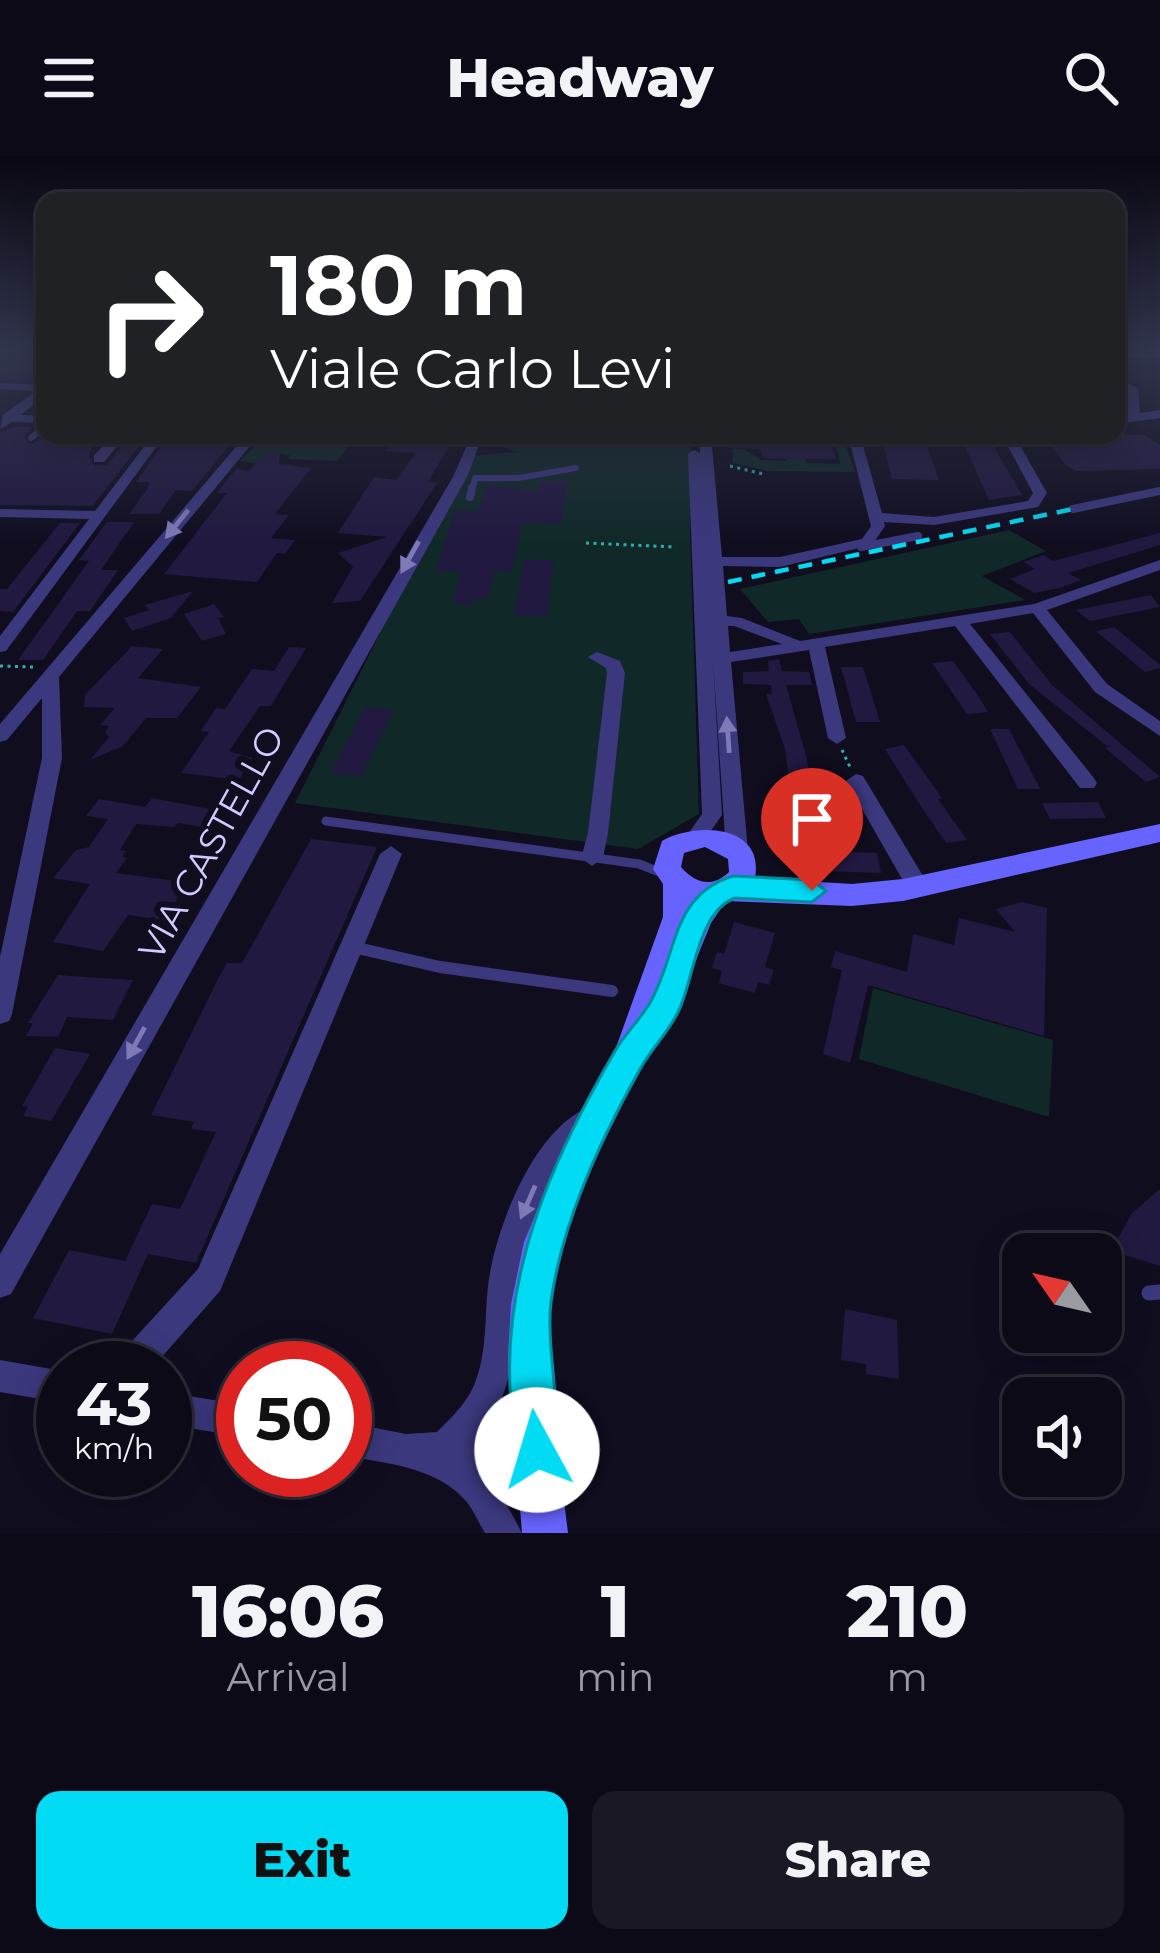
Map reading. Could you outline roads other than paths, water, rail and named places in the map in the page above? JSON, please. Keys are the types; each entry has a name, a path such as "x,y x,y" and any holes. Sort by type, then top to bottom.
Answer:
{"main road":[{"path":"672,872 694,892 732,873 852,895 919,887 1160,832"},
{"path":"545,1533 528,1357 531,1304 543,1242 629,1056 677,917 672,872 679,843 696,837 715,838 732,873"},
{"path":"629,1056 665,1006 696,921 732,873"}],"street":[{"path":"1125,418 1158,414"},
{"path":"3,420 36,422"},
{"path":"99,459 112,444"},
{"path":"0,647 7,629 152,444"},
{"path":"0,736 245,444"},
{"name":"VIA CASTELLO","path":"0,1283 461,476 473,444"},
{"path":"694,444 732,873"},
{"path":"705,444 707,561 717,592 743,624 747,655"},
{"path":"707,561 780,562 857,548 873,537 877,517 857,444"},
{"path":"877,517 934,520 1033,504 1040,493 1013,444"},
{"path":"0,513 100,514"},
{"path":"713,654 747,655 1037,608 1157,568"},
{"path":"711,620 717,592"},
{"path":"1037,608 1101,688 1160,730"},
{"path":"711,620 813,644"},
{"path":"959,620 1087,783"},
{"path":"813,644 837,738"},
{"path":"696,837 712,815 713,654"},
{"path":"592,858 616,673 614,665 597,657"},
{"path":"0,1014 52,758 54,672"},
{"path":"856,782 919,887"},
{"path":"152,1341 209,1280 391,854"},
{"path":"451,1459 489,1391 505,1274 524,1204 571,1135 600,1112"},
{"path":"6,1371 36,1379"},
{"path":"372,1444 451,1459 502,1478 528,1467 537,1450"},
{"path":"451,1459 478,1487 504,1533"}],"lane":[{"path":"31,438 36,433"},
{"path":"470,497 475,478 518,478 577,468"},
{"path":"1073,509 1160,491"},
{"path":"857,548 918,536"},
{"path":"326,821 672,872"},
{"path":"639,864 672,872"},
{"path":"352,947 440,967 612,991"}],"railway":[{"path":"728,582 1073,509"}]}
